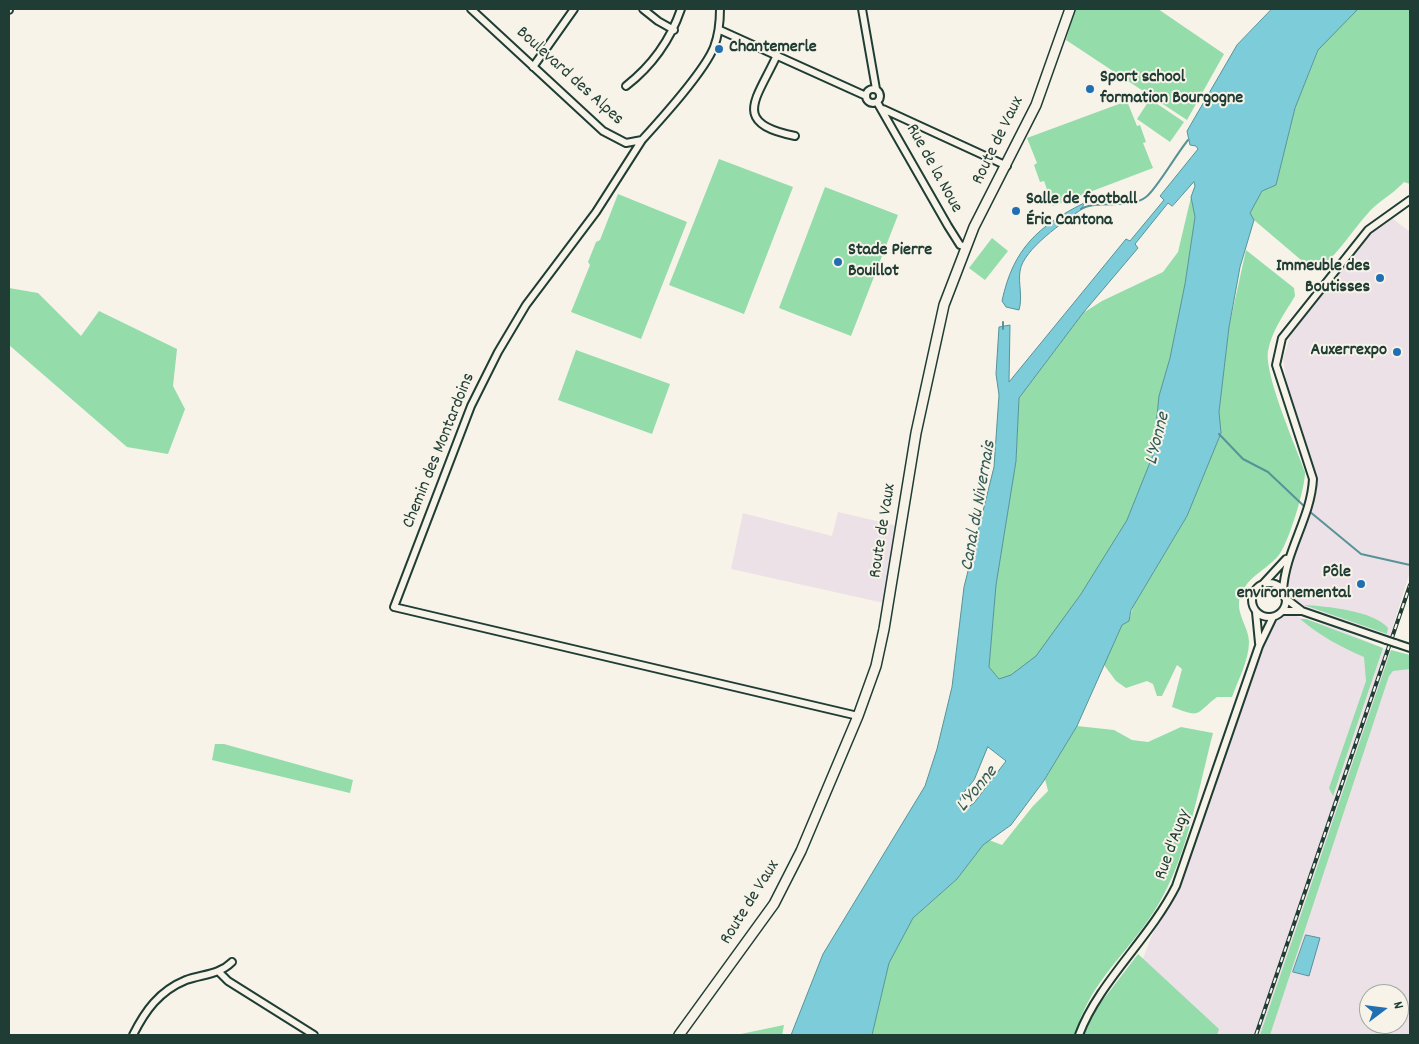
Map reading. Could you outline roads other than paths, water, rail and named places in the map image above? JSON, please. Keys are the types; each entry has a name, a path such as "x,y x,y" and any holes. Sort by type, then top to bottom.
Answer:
{"street":[{"name":"Boulevard des Alpes","path":"470,9 603,131 626,144 642,140"},
{"path":"533,67 574,9"},
{"path":"643,9 658,21 674,30"},
{"path":"626,86 644,72 668,42 681,9"},
{"path":"642,140 703,66 714,47 720,30 720,9"},
{"path":"720,30 866,96 870,102 877,102 880,95 876,90 862,9"},
{"name":"Route de Vaux","path":"680,1035 774,904 801,851 858,716 876,666 884,629 916,433 931,359 950,284 974,227 1036,106 1070,9"},
{"path":"777,55 755,103 754,114 758,123 765,128 795,136"},
{"path":"866,96 868,91 876,90"},
{"name":"Rue de la Noue","path":"877,102 883,109 948,226 960,245 966,247"},
{"path":"883,109 1006,166"},
{"name":"Chemin des Montardoins","path":"642,140 596,212 531,298 498,352 470,406 394,607 858,716"},
{"path":"1282,611 1284,571 1306,508 1313,479 1276,365 1282,338 1368,230 1410,200"},
{"path":"1288,556 1254,592 1252,597 1253,608 1256,612 1264,617 1273,617 1282,611 1302,611 1410,648"},
{"path":"1262,585 1274,584 1302,611"},
{"name":"Rue d'Augy","path":"1256,612 1260,632 1259,646"},
{"name":"Rue d'Augy","path":"1079,1035 1087,1017 1156,922 1176,886 1259,646 1273,617"},
{"path":"133,1035 148,1006 160,996 185,981 219,972 232,962"},
{"path":"219,972 228,981 314,1035"}],"water":[{"name":"L'Yonne","path":"1272,9 1358,9 1318,50 1295,108 1276,185 1262,191 1250,213 1254,220 1240,267 1229,327 1219,412 1221,433 1187,516 1131,610 1129,621 1122,625 1077,726 1043,782 1011,825 983,845 957,879 913,918 889,963 872,1035 791,1035 823,954 925,786 937,749 952,687 964,587 994,467 999,395 996,374 999,327 1010,325 1009,382 1126,239 1130,241 1164,200 1160,196 1198,149 1196,146 1190,145 1187,131 1237,45","holes":["1194,182 1195,186 1191,197 1195,217 1185,284 1170,358 1159,396 1153,455 1127,520 1081,594 1036,656 1011,675 999,679 989,667 996,585 1016,461 1019,398 1083,313 1138,248 1135,244 1168,203 1172,206","988,747 1006,761 974,803 967,808 960,804 961,796 974,780"]},
{"path":"1084,203 1082,209 1046,236 1029,254 1020,271 1021,300 1019,310 1006,307 1002,301 1007,283 1013,267 1030,241 1053,221"},
{"path":"1306,935 1320,938 1309,976 1293,972"}],"waterway":[{"path":"1081,209 1097,205 1131,203 1146,197 1188,140"},
{"path":"1003,322 1003,329"},
{"path":"1219,434 1243,459 1268,472 1306,508"},
{"path":"1309,511 1361,554 1410,565"}],"railway":[{"path":"1256,1035 1410,585"}],"place":[{"name":"Chantemerle","path":"719,49"},
{"name":"Sport school formation Bourgogne","path":"1090,89"},
{"name":"Salle de football Éric Cantona","path":"1016,211"},
{"name":"Stade Pierre Bouillot","path":"838,262"},
{"name":"Immeuble des Boutisses","path":"1380,278"},
{"name":"Auxerrexpo","path":"1397,352"},
{"name":"Pôle environnemental","path":"1361,584"}],"water label":[{"name":"Canal du Nivernais","path":"980,506"}]}
